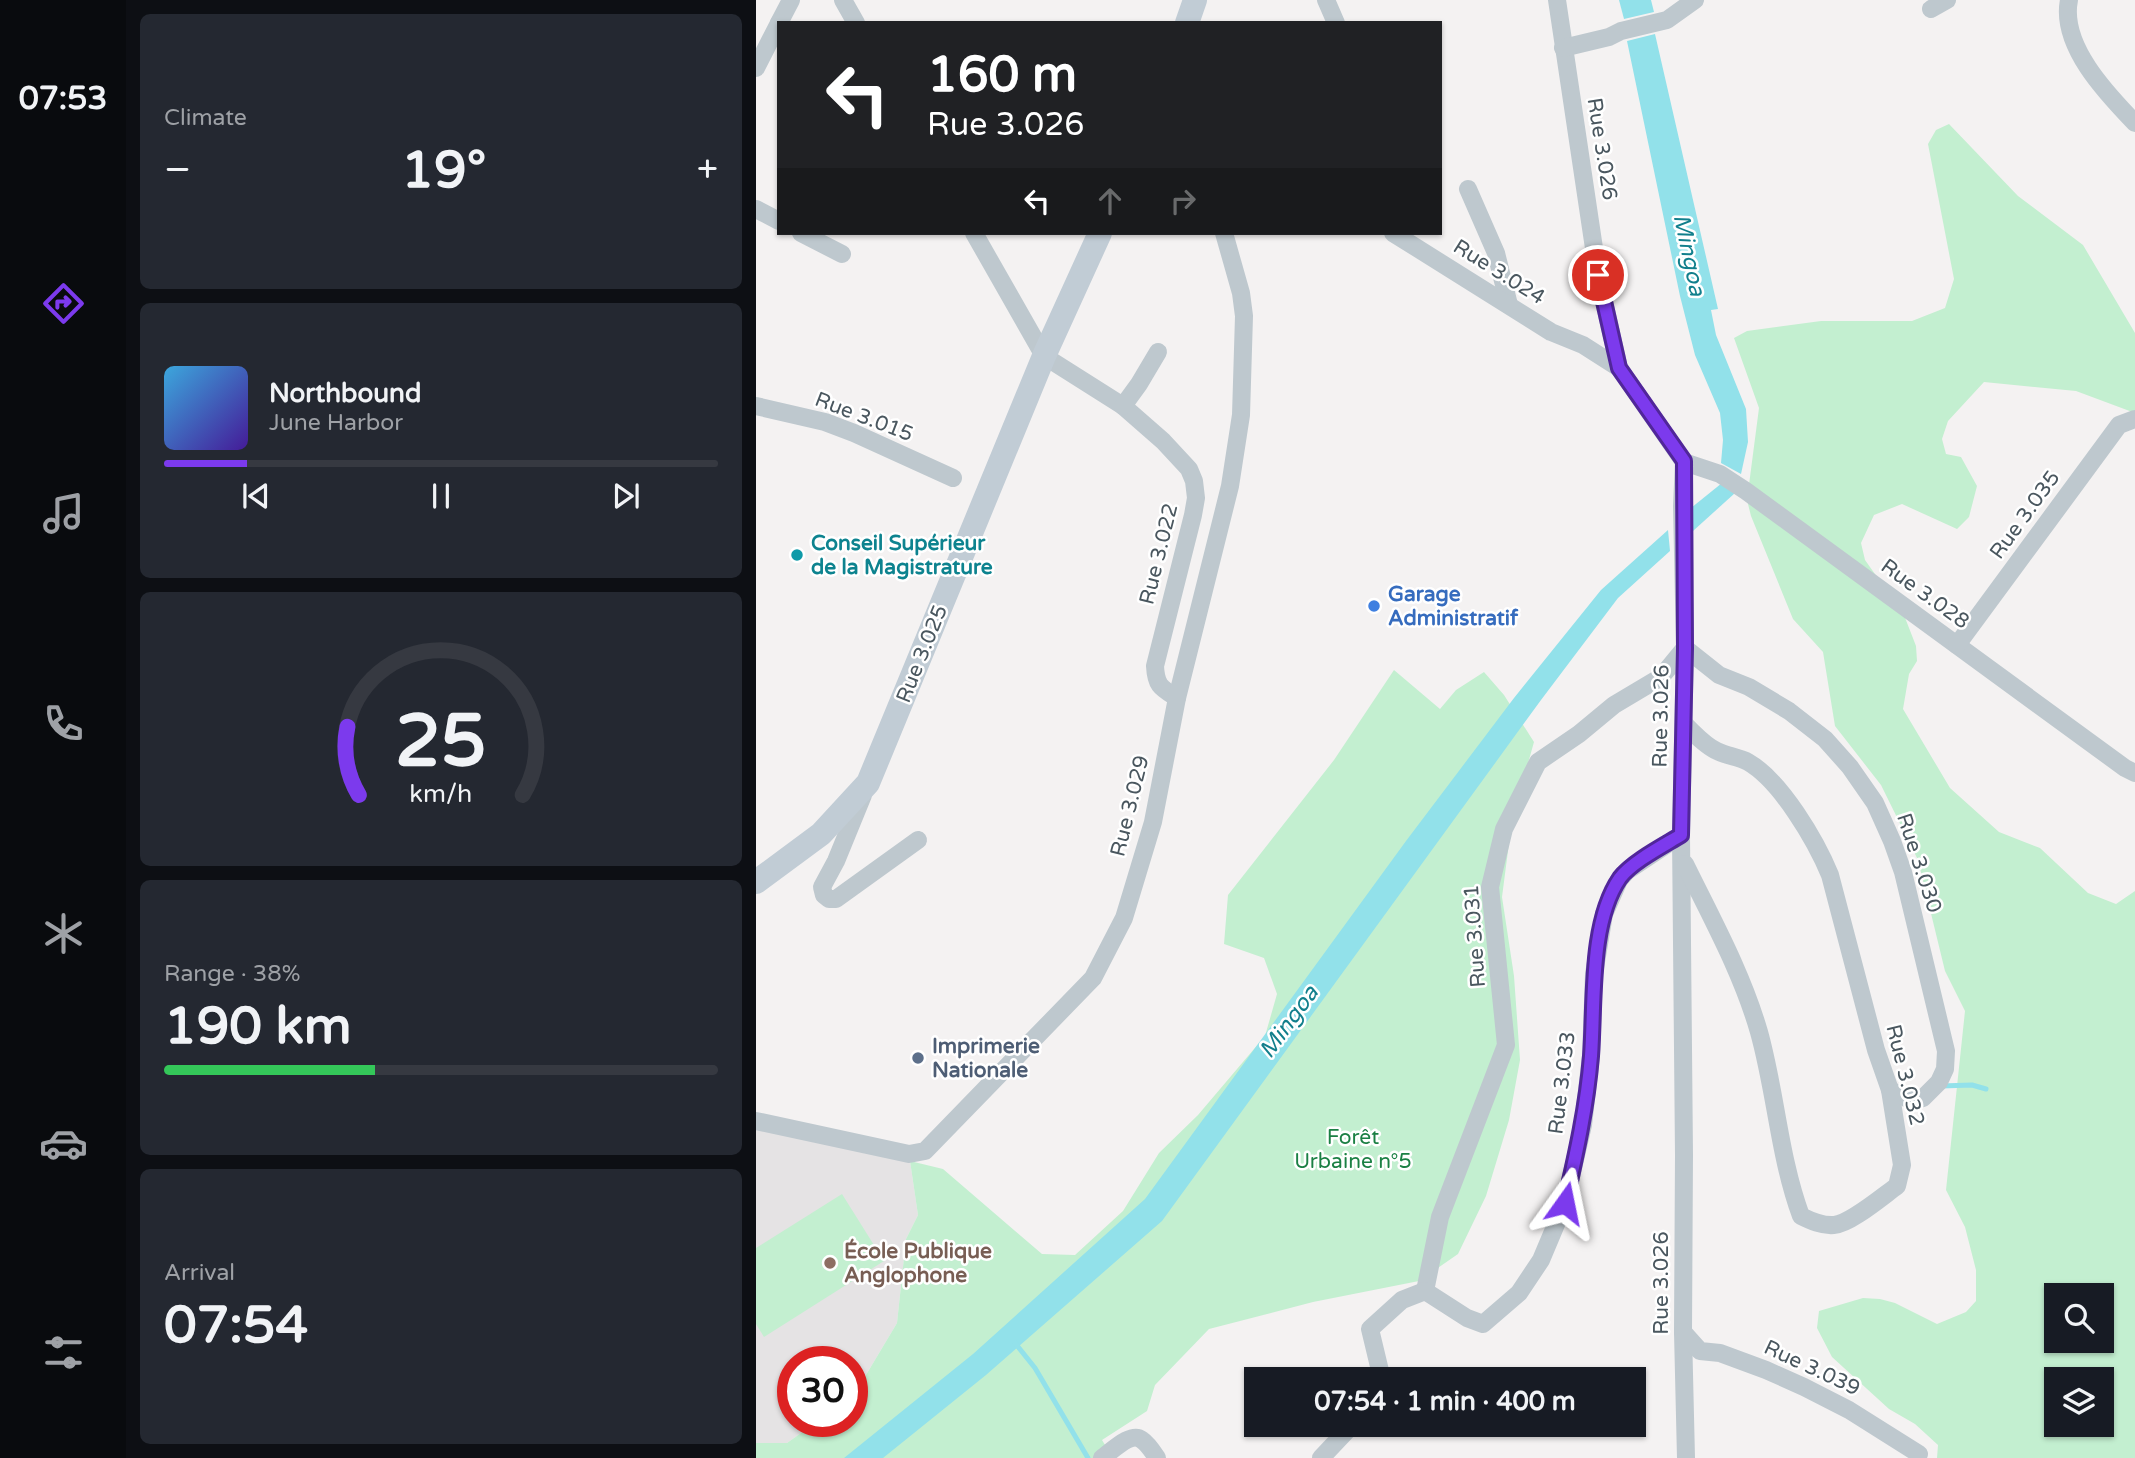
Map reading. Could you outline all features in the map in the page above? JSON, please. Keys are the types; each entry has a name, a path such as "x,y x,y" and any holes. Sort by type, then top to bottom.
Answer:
{"street":[{"path":"780,21 791,0"},
{"path":"843,0 855,21"},
{"path":"1188,21 1195,0"},
{"path":"1326,0 1335,21"},
{"name":"Rue 3.026","path":"1557,0 1598,275 1619,368 1684,461 1682,506 1685,648 1681,835 1686,1458"},
{"path":"1563,48 1667,20 1695,0"},
{"path":"1931,9 1947,0"},
{"path":"2069,0 2067,11 2070,29 2084,60 2102,89 2135,123"},
{"path":"756,68 777,27"},
{"path":"1468,190 1496,253 1508,305"},
{"path":"756,209 777,220"},
{"path":"805,235 842,254"},
{"path":"975,235 1044,356"},
{"name":"Rue 3.025","path":"756,882 821,834 868,783 1044,356 1099,235"},
{"name":"Rue 3.029","path":"756,1121 909,1154 925,1151 1093,978 1124,918 1153,822 1177,698 1230,486 1241,415 1244,316 1241,293 1225,235"},
{"name":"Rue 3.024","path":"1396,235 1551,332 1583,345 1619,368"},
{"path":"1123,406 1158,352"},
{"name":"Rue 3.022","path":"1044,356 1123,406 1163,440 1189,469 1194,481 1194,515 1154,666 1156,680 1161,688 1177,698"},
{"name":"Rue 3.015","path":"756,406 825,422 953,478"},
{"name":"Rue 3.035","path":"1957,645 2119,425 2135,419"},
{"name":"Rue 3.028","path":"1684,461 1720,474 1746,491 2135,773"},
{"name":"Rue 3.030","path":"1685,648 1718,675 1749,687 1789,711 1825,739 1850,767 1874,803 1892,841 1903,872 1946,1051 1945,1069 1939,1082 1923,1097 1910,1100 1890,1090"},
{"name":"Rue 3.031","path":"1425,1291 1440,1217 1506,1045 1490,887 1504,829 1538,762 1579,734 1614,705 1661,677 1685,648"},
{"name":"Rue 3.032","path":"1682,858 1741,977 1759,1031 1790,1184 1801,1216 1815,1223 1836,1226 1859,1214 1897,1186 1902,1165 1890,1090 1876,1050 1830,875 1821,853 1766,775 1747,761 1715,751 1684,724"},
{"path":"868,783 836,861 822,887 824,895 836,900 918,840"},
{"name":"Rue 3.033","path":"1425,1291 1467,1318 1483,1324 1520,1293 1541,1260 1565,1203 1583,1125 1591,1056 1594,974 1604,914 1619,880 1627,871 1681,835"},
{"path":"1379,1367 1370,1329 1402,1300 1425,1291"},
{"name":"Rue 3.039","path":"1683,1332 1700,1351 1720,1353 1804,1387 1878,1427 1920,1454"},
{"path":"1102,1458 1136,1437 1142,1440 1157,1458"},
{"path":"1321,1458 1341,1437"}],"shaded area":[{"name":"École Publique Anglophone","path":"756,1126 910,1161 918,1215 906,1239 897,1323 868,1372 868,1346 777,1346 777,1437 795,1437 787,1443 756,1443"}],"green space":[{"path":"1949,124 2018,196 2083,245 2135,333 2135,413 2076,391 1984,382 1948,421 1942,439 1946,454 1961,457 1977,486 1969,517 1957,529 1902,504 1874,515 1861,543 1865,560 1904,615 1916,646 1917,661 1909,674 1903,709 1950,788 1999,832 2040,848 2088,893 2116,904 2135,891 2135,1458 1937,1458 1938,1445 1915,1424 1889,1409 1832,1357 1817,1328 1819,1311 1863,1298 1895,1303 1937,1324 1966,1312 1976,1301 1976,1270 1965,1227 1946,1190 1965,1011 1945,971 1918,860 1881,785 1835,726 1823,652 1793,619 1751,516 1747,500 1759,408 1734,338 1747,331 1821,321 1912,321 1945,308 1954,279 1928,144 1936,130"},
{"name":"Forêt Urbaine n°5","path":"1394,670 1440,709 1456,690 1484,672 1504,695 1534,742 1512,820 1502,897 1514,976 1520,1060 1509,1120 1486,1196 1458,1254 1419,1281 1313,1302 1209,1329 1155,1385 1147,1411 1102,1440 1113,1458 756,1458 756,1443 787,1443 795,1437 868,1437 868,1372 897,1323 906,1239 918,1215 910,1161 943,1169 1042,1254 1075,1255 1123,1211 1159,1153 1198,1115 1265,1036 1277,994 1264,958 1224,944 1228,895 1334,760"},
{"path":"842,1194 884,1261 764,1337 756,1324 756,1248"}],"water":[{"path":"1619,0 1651,0 1654,12 1624,19"},
{"name":"Mingoa","path":"1655,34 1718,309 1711,310 1716,335 1746,409 1748,442 1741,474 1721,463 1723,440 1720,413 1695,355 1680,296 1627,41"},
{"path":"1722,483 1735,493 1693,531 1691,508"},
{"name":"Mingoa","path":"1668,530 1670,551 1618,598 1162,1221 986,1375 883,1458 844,1458 973,1354 1145,1199 1406,841 1514,698 1601,590"}],"waterway":[{"path":"1941,1086 1972,1085 1986,1089"},
{"path":"1015,1343 1035,1368 1088,1458"}],"place":[{"name":"Conseil Supérieur de la Magistrature","path":"797,555"},
{"name":"Garage Administratif","path":"1374,606"},
{"name":"Imprimerie Nationale","path":"918,1058"},
{"name":"École Publique Anglophone","path":"830,1263"}],"route":[{"path":"1565,1203 1583,1125 1591,1056 1594,974 1604,914 1619,880 1627,871 1681,835 1685,648 1682,506 1684,461 1619,368 1598,275"}]}
